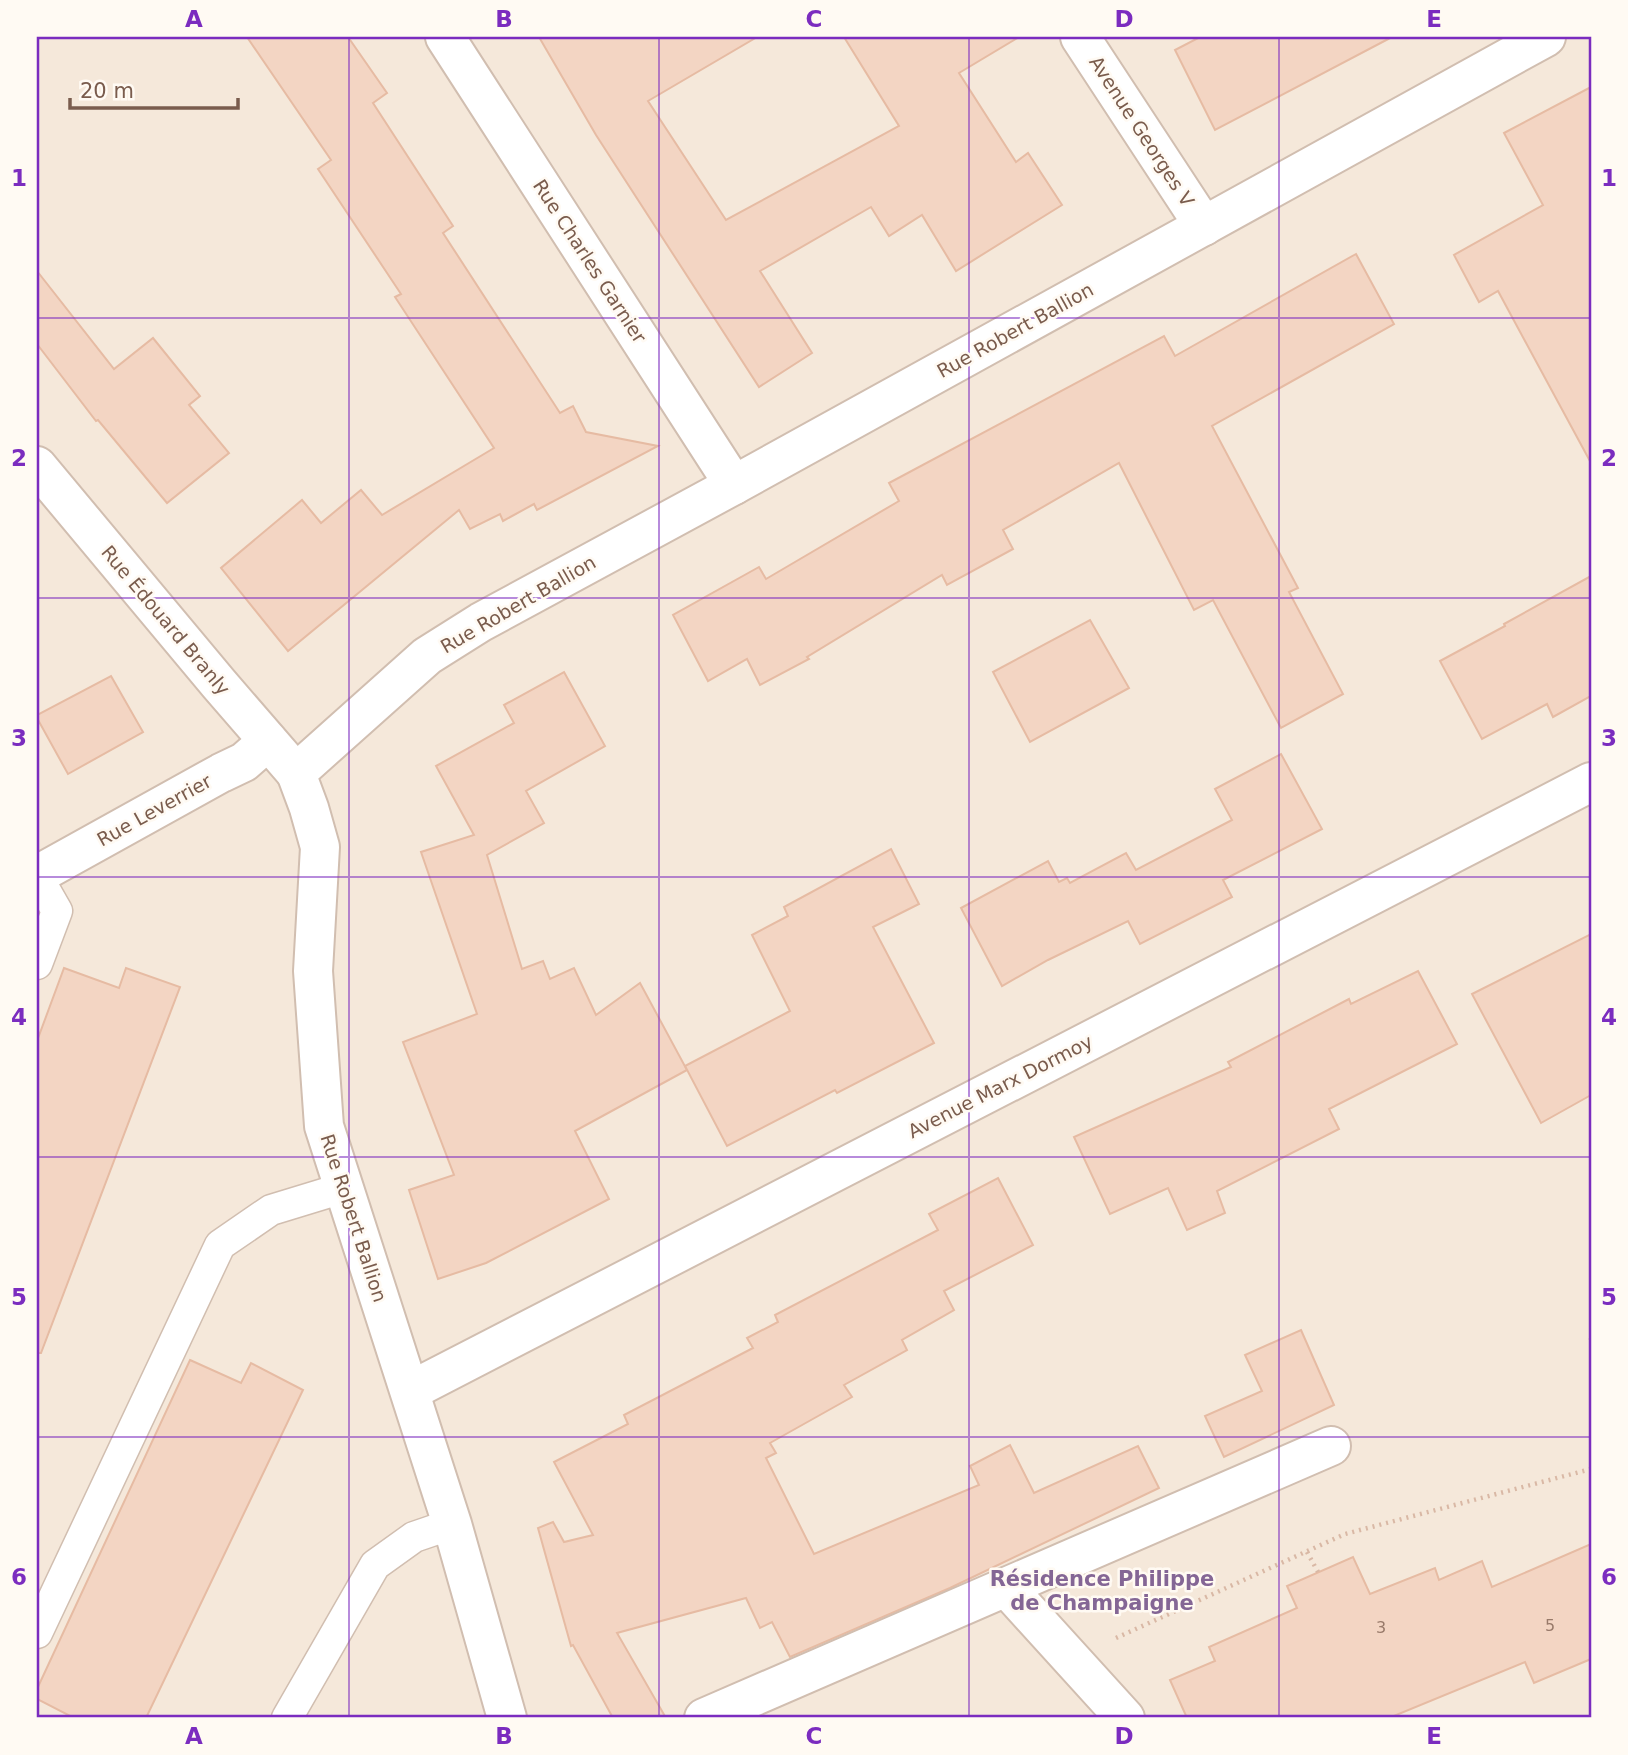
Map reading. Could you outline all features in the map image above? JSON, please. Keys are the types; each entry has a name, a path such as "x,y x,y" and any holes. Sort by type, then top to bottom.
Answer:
{"street":[{"name":"Rue Charles Garnier","path":"445,37 734,485"},
{"name":"Avenue Georges V","path":"1080,37 1204,226"},
{"name":"Rue Robert Ballion","path":"507,1718 452,1524 324,1126 313,971 320,847 296,773 427,656 481,622 1546,37"},
{"name":"Rue Édouard Branly","path":"37,466 296,773"},
{"name":"Rue Leverrier","path":"37,876 244,762 268,741"},
{"name":"Avenue Marx Dormoy","path":"410,1391 1591,782"},
{"path":"704,1718 1331,1446"},
{"path":"1006,1587 1125,1718"}],"lane":[{"path":"37,876 57,911 37,964"},
{"path":"37,1633 220,1245 271,1210 343,1188"},
{"path":"288,1718 375,1565 414,1537 452,1524"}],"path":[{"path":"1071,1659 1345,1534 1591,1469"},
{"path":"1307,1552 1318,1572"}],"shaded area":[{"path":"37,37 1591,37 1591,1718 37,1718"}],"building":[{"path":"247,37 348,37 387,93 373,103 453,226 443,233 560,413 573,406 586,432 658,446 537,510 534,504 503,521 500,514 470,529 459,510 288,651 221,568 302,500 321,523 361,490 382,515 494,448 395,297 401,294 318,169 331,160"},
{"path":"539,37 757,37 648,101 726,220 899,126 844,37 1019,37 959,73 1016,162 1028,153 1062,205 956,271 922,215 889,236 871,207 760,271 812,353 759,387 596,135"},
{"path":"1200,37 1392,37 1215,130 1175,50"},
{"path":"1591,87 1591,463 1498,291 1479,302 1454,255 1543,205 1504,133"},
{"path":"1356,254 1394,324 1212,426 1298,588 1289,592 1343,694 1281,728 1213,600 1194,610 1119,463 1003,530 1013,549 947,585 942,575 807,657 809,659 760,685 747,659 708,681 673,615 759,567 766,579 899,501 889,483 1164,336 1175,356"},
{"path":"37,271 114,369 153,338 200,396 189,405 229,453 167,503 98,420 96,421 37,344"},
{"path":"1591,576 1591,696 1553,717 1547,704 1482,739 1440,661"},
{"path":"1090,620 1129,688 1030,742 993,672"},
{"path":"564,672 605,746 526,791 544,823 487,855 522,969 543,961 550,979 574,968 596,1015 640,983 687,1070 575,1131 609,1199 486,1263 438,1279 409,1190 454,1175 403,1042 477,1014 421,852 474,835 436,766 514,723 504,705"},
{"path":"111,676 143,732 68,774 37,715"},
{"path":"1281,754 1322,829 1223,880 1232,897 1140,944 1128,921 1002,986 961,908 1048,861 1059,882 1067,878 1070,883 1126,853 1136,870 1232,820 1215,789"},
{"path":"891,849 919,904 873,927 934,1043 727,1146 685,1066 790,1011 752,935 788,916 784,907"},
{"path":"1591,934 1591,1095 1541,1123 1472,994"},
{"path":"64,968 119,988 126,968 180,987 41,1353 37,1353 37,1041"},
{"path":"1418,971 1457,1044 1329,1109 1339,1129 1217,1191 1225,1213 1187,1230 1168,1188 1110,1214 1074,1137 1231,1067 1228,1062 1349,999 1351,1004"},
{"path":"998,1178 1033,1245 944,1291 954,1310 902,1340 907,1350 844,1385 852,1397 770,1443 776,1453 766,1458 814,1554 979,1485 970,1466 1010,1445 1034,1493 1138,1446 1159,1488 950,1588 790,1657 772,1622 760,1628 746,1598 617,1633 666,1718 613,1718 573,1645 571,1646 538,1528 553,1522 564,1542 593,1535 554,1462 628,1424 624,1415 753,1348 747,1338 778,1322 775,1315 938,1230 929,1214"},
{"path":"1301,1330 1334,1405 1224,1457 1205,1416 1262,1391 1245,1355"},
{"path":"190,1360 241,1383 251,1363 303,1390 146,1718 74,1718 37,1699 37,1689"},
{"path":"1591,1544 1591,1659 1534,1683 1525,1662 1389,1718 1187,1718 1170,1680 1215,1661 1209,1647 1297,1608 1287,1586 1353,1557 1370,1594 1435,1568 1439,1580 1482,1561 1492,1587"}],"district":[{"name":"Résidence Philippe de Champaigne","path":"1102,1591"}]}
